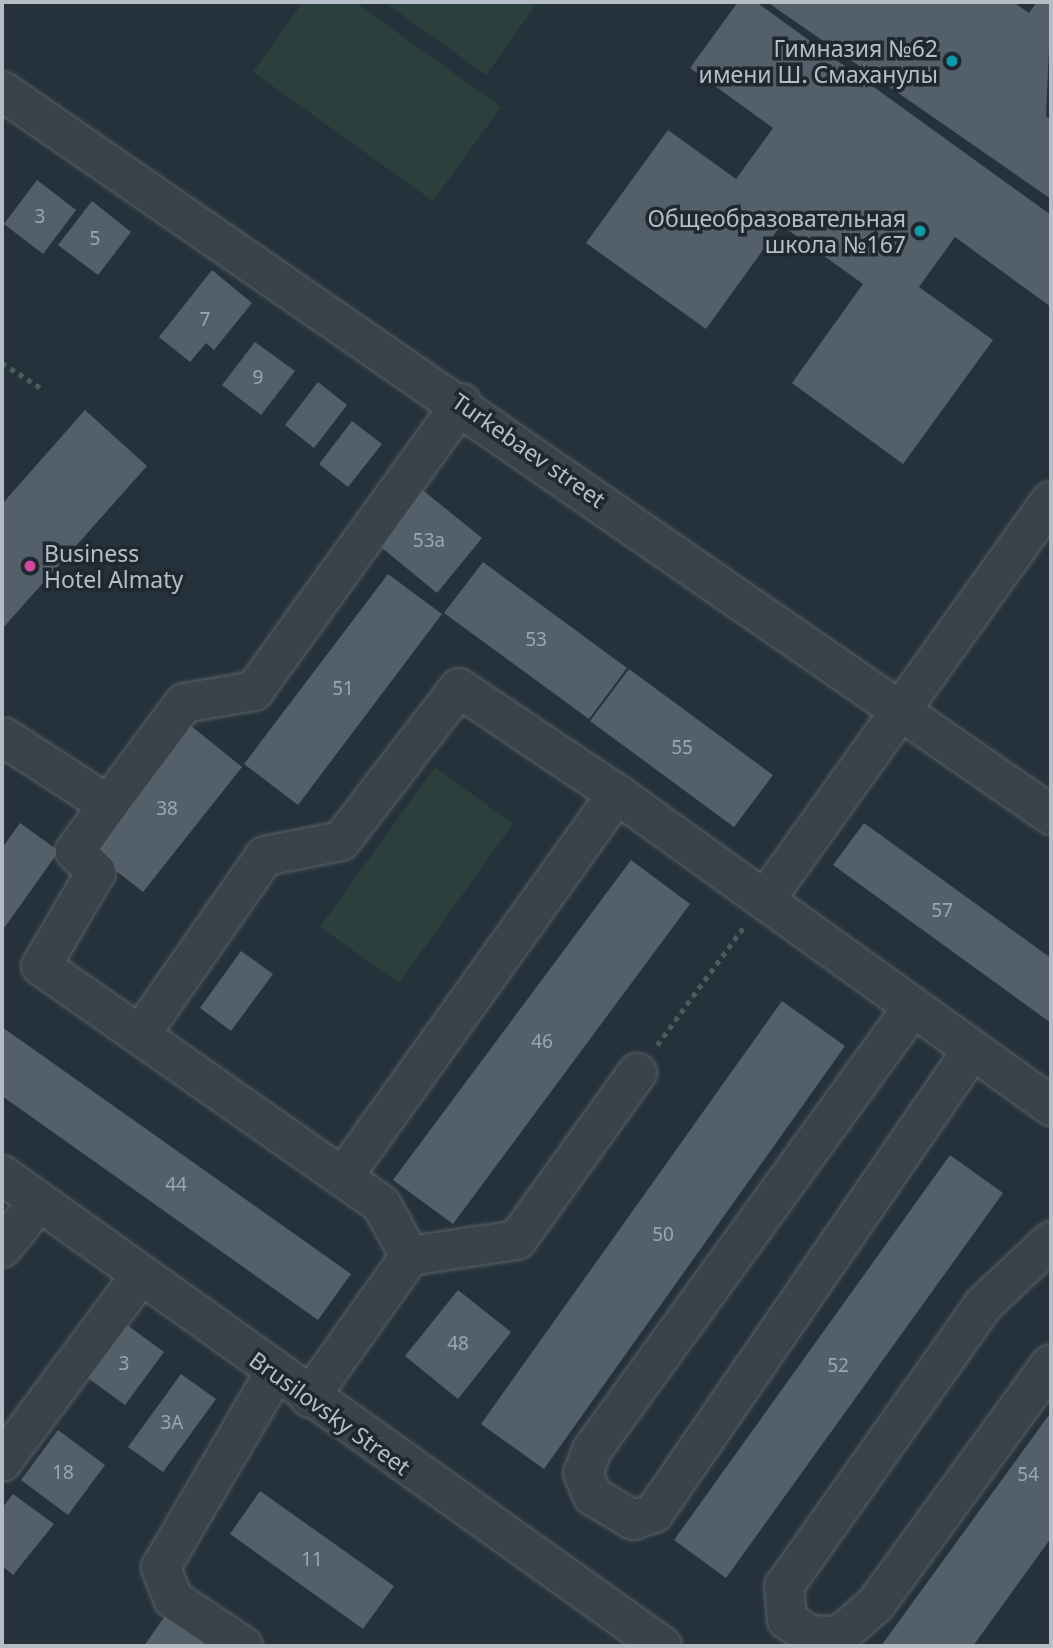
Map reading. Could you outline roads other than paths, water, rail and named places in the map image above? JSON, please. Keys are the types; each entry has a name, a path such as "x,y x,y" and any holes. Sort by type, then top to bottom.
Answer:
{"street":[{"name":"Turkebaev street","path":"2,91 462,403 901,707 1051,815"},
{"path":"410,1256 381,1204 41,966 96,872 75,851 184,703 254,691 462,403"},
{"path":"767,897 1051,501"},
{"path":"140,1035 265,856 341,841 459,688 767,897 971,1052 1051,1106"},
{"path":"2,743 5,738 108,805"},
{"path":"343,1177 617,794"},
{"path":"913,1007 592,1450 583,1473 593,1496 633,1520 654,1513 971,1052"},
{"path":"309,1398 410,1256 517,1240 637,1073"},
{"name":"Brusilovsky Street","path":"2,1175 309,1398 662,1646"},
{"path":"2,1248 39,1202"},
{"path":"1051,1241 984,1304 784,1586 787,1620 809,1635 839,1636 875,1605 1051,1364"},
{"path":"2,1462 140,1276"},
{"path":"243,1646 173,1599 161,1567 275,1373"}],"place":[{"name":"Гимназия №62 имени Ш. Смаханулы","path":"952,61"},
{"name":"Общеобразовательная школа №167","path":"920,231"},
{"name":"Business Hotel Almaty","path":"30,566"}]}
